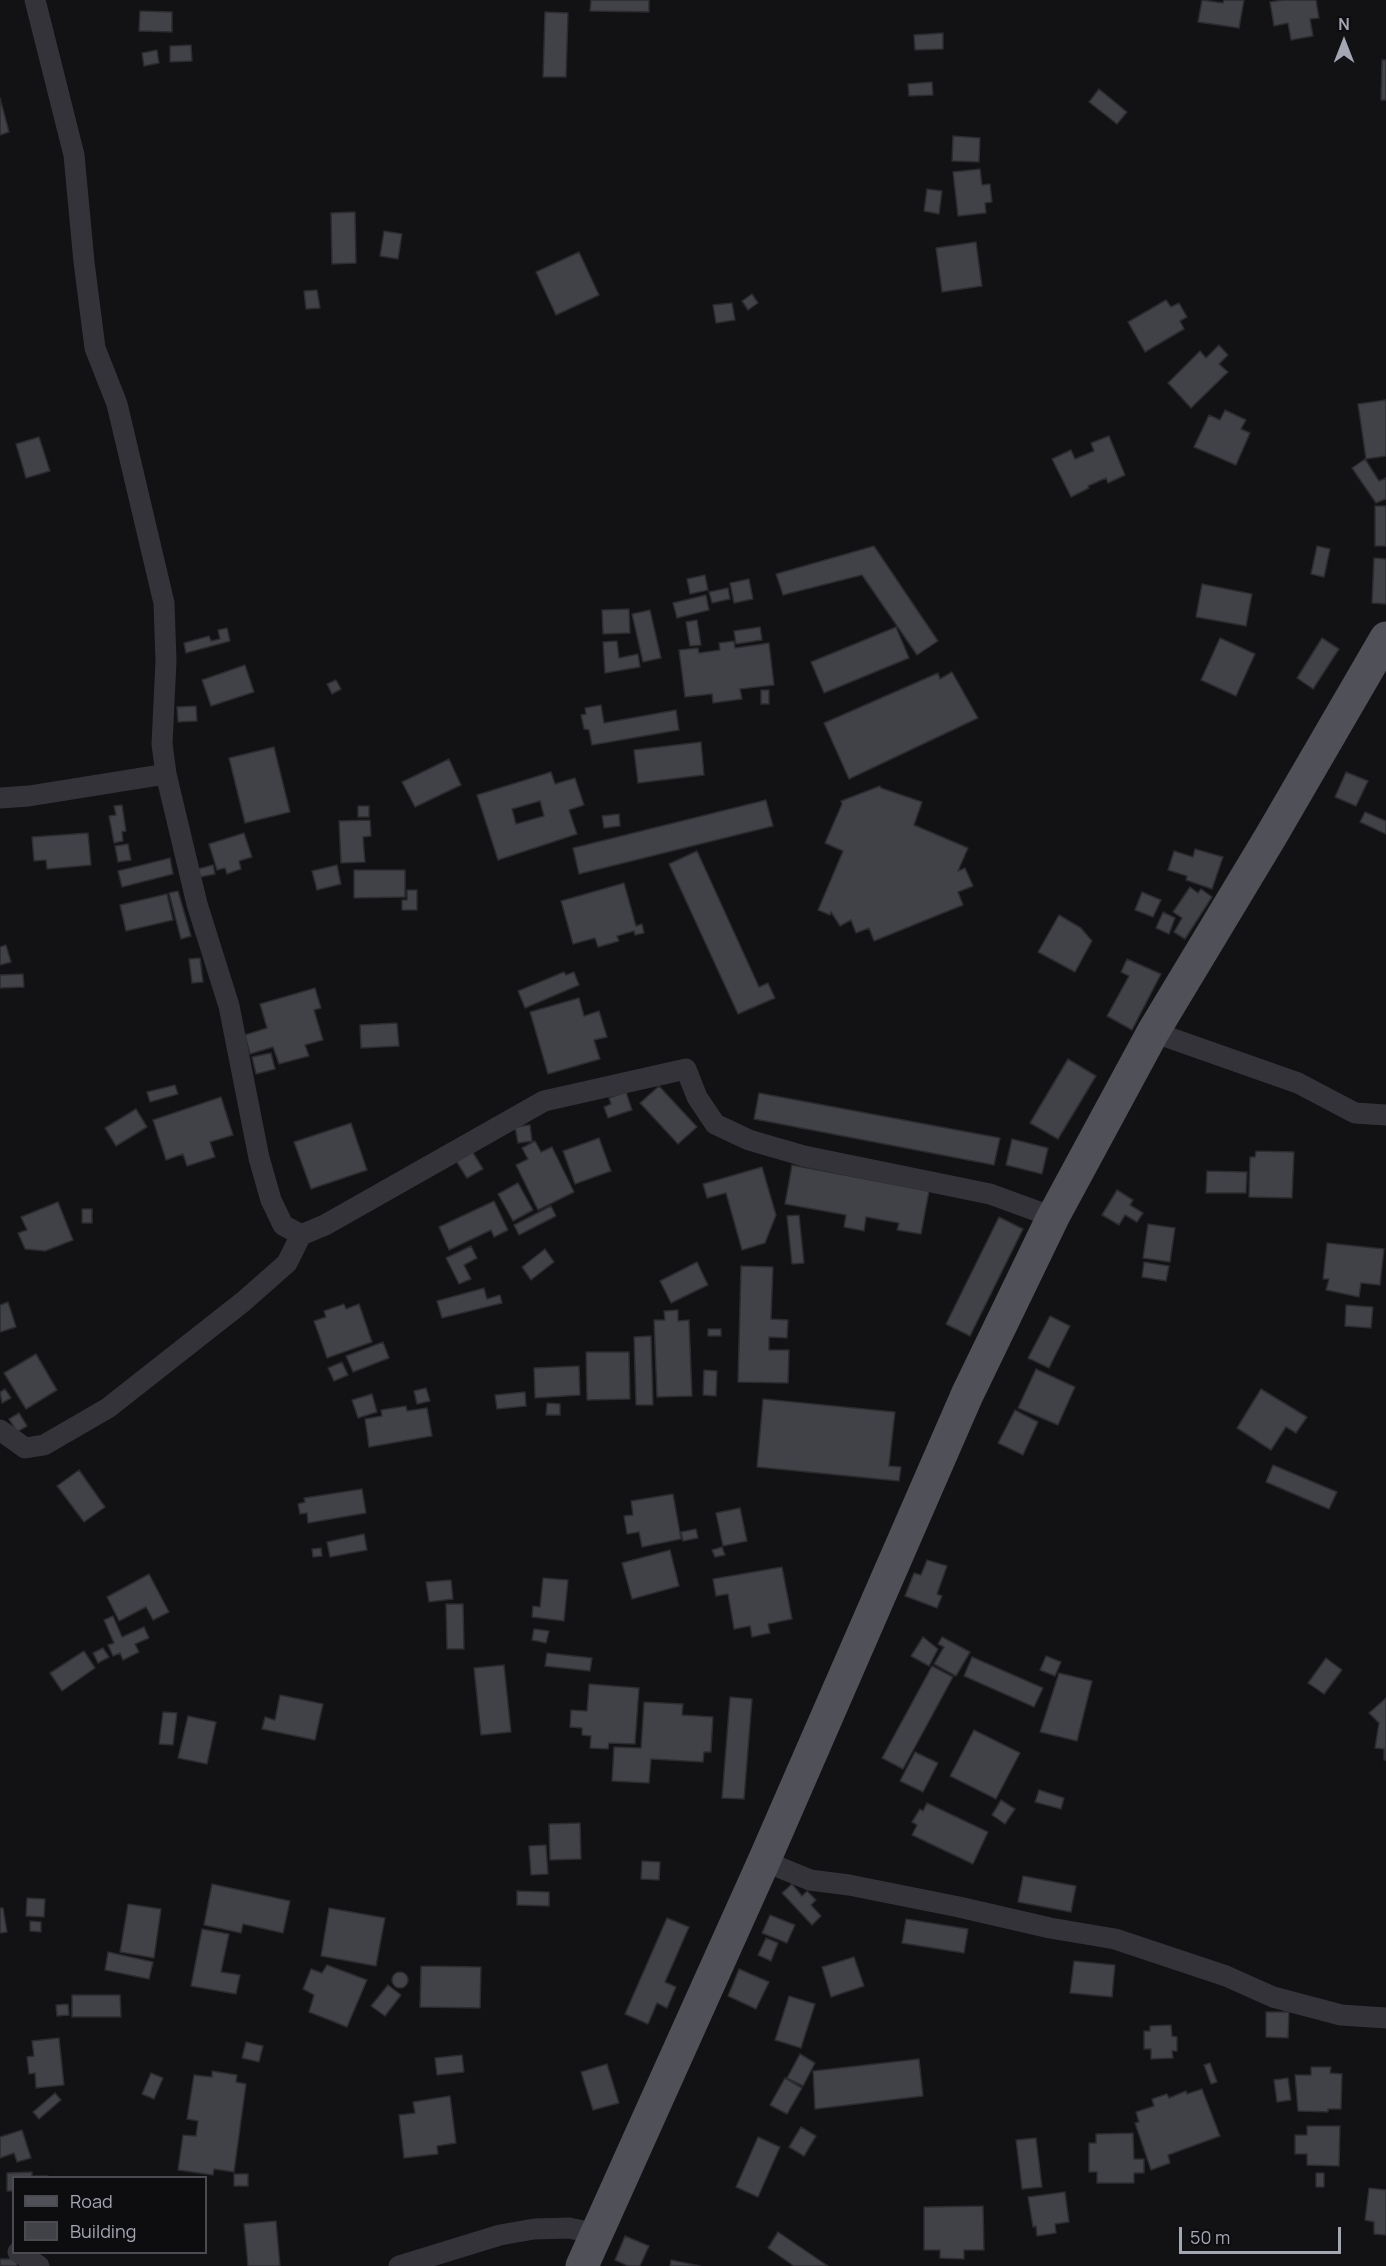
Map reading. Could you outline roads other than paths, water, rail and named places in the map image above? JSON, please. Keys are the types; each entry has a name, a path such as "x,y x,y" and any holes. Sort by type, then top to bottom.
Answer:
{"main road":[{"path":"582,2266 764,1861 967,1395 1053,1217 1153,1032 1271,836 1386,638"}],"street":[{"path":"35,0 74,155 95,348 117,404 164,603 166,661 162,744 166,774 197,904 228,1006 271,1200 283,1225 301,1235"},
{"path":"0,798 29,796 166,774"},
{"path":"1153,1032 1298,1083 1355,1113 1386,1115"},
{"path":"0,1430 25,1448 44,1445 108,1408 244,1301 287,1263 301,1235 325,1225 544,1101 686,1070 697,1097 715,1124 749,1140 804,1156 990,1194 1053,1217"},
{"path":"764,1861 810,1880 860,1887 1050,1928 1115,1939 1226,1976 1273,1997 1341,2015 1386,2018"},
{"path":"399,2266 501,2235 534,2229 569,2228 597,2234"},
{"path":"20,2254 39,2266"}]}
